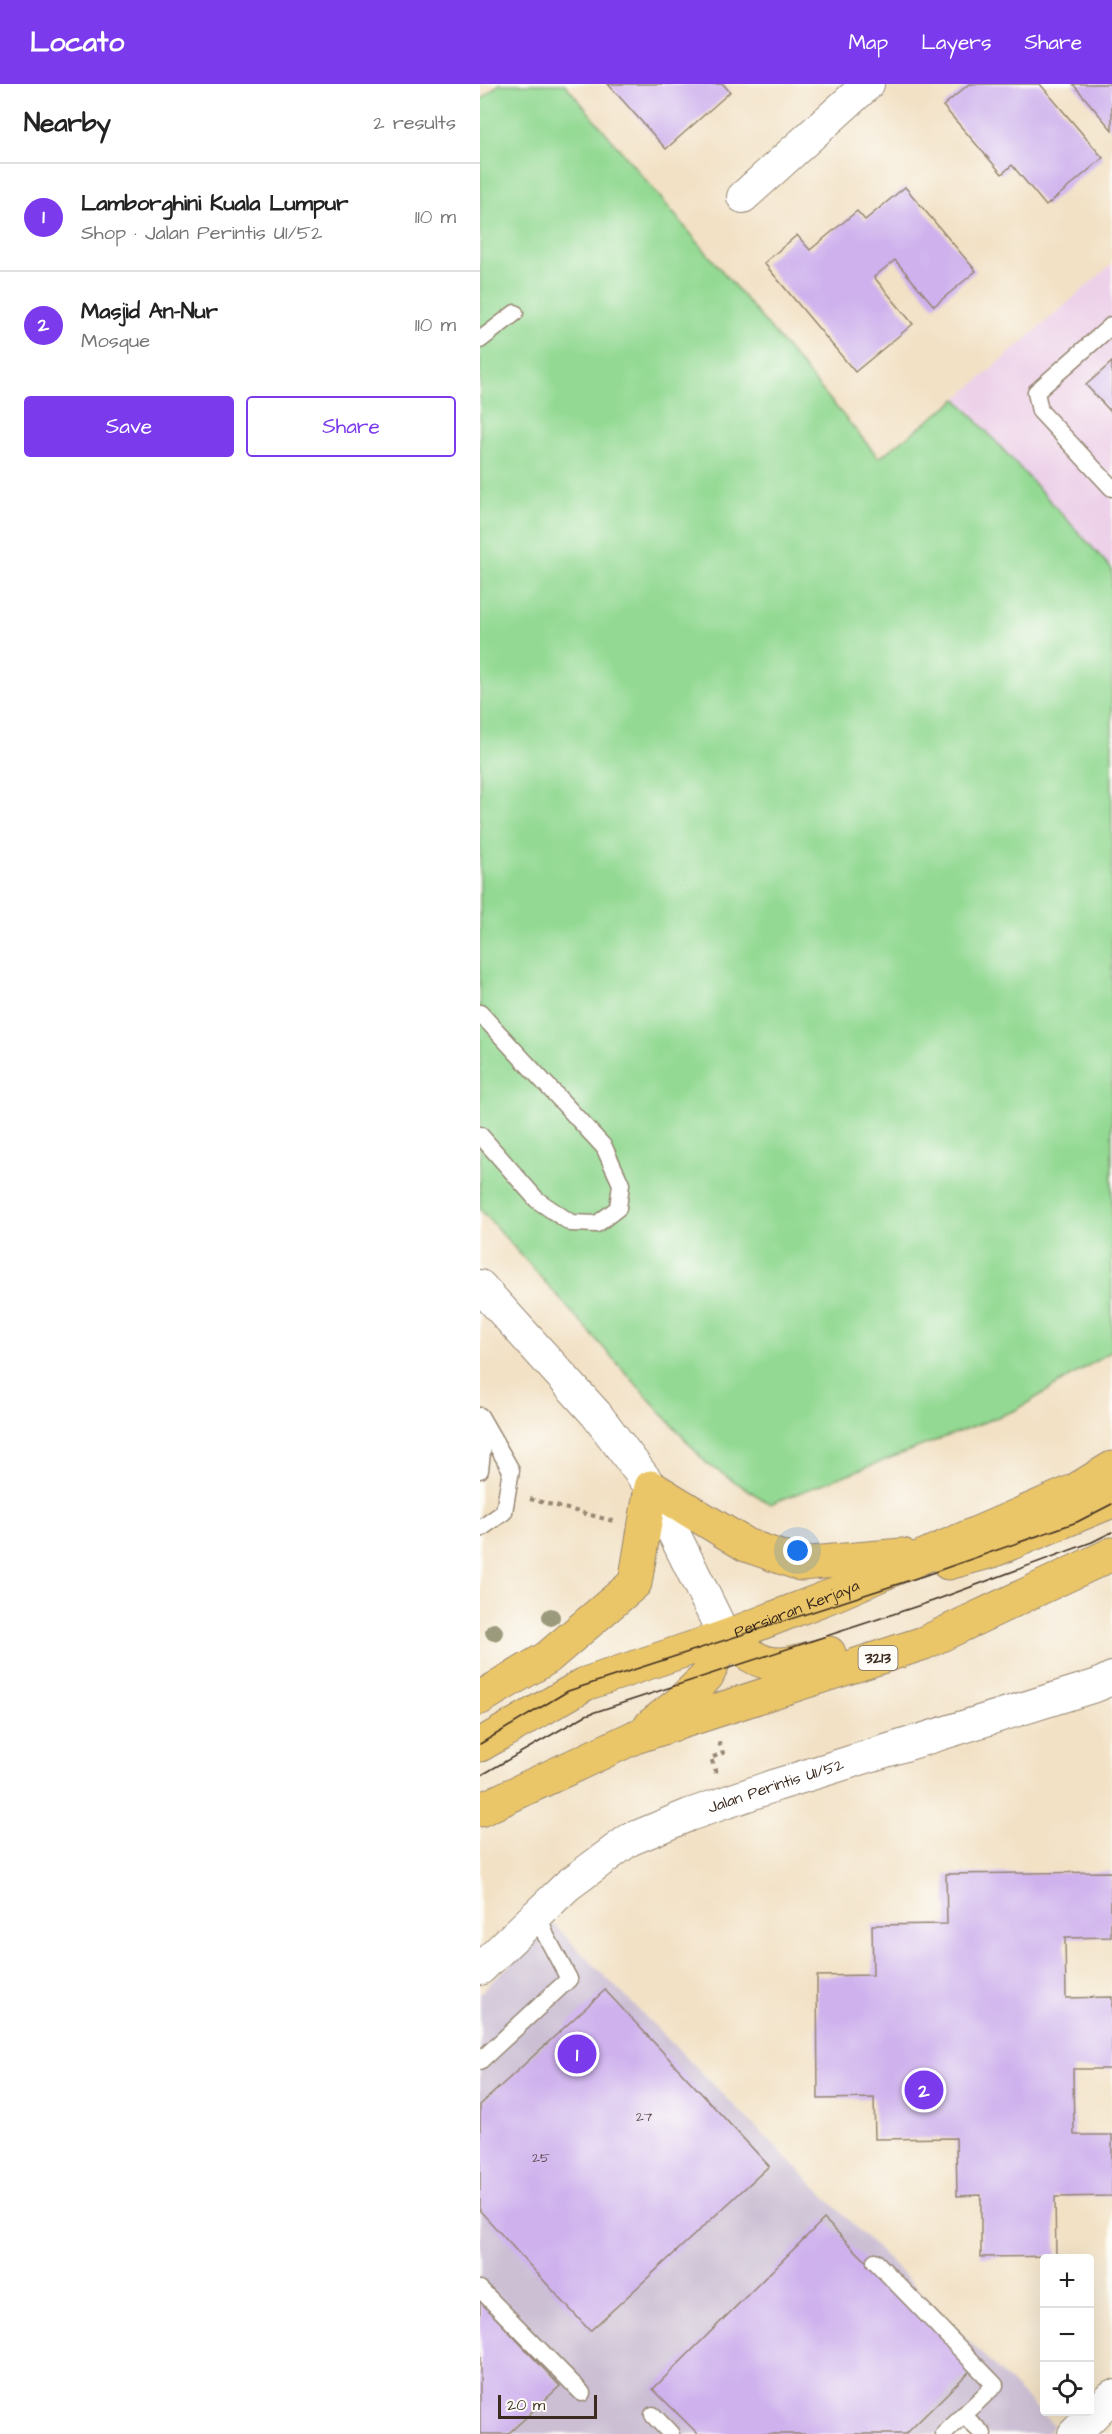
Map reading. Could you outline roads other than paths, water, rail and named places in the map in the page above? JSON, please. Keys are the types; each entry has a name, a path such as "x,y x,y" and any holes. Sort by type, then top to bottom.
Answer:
{"main road":[{"name":"Persiaran Kerjaya","path":"480,1746 585,1684 725,1637 836,1594 1074,1491 1112,1468"},
{"path":"480,1698 547,1658 635,1583 651,1487 746,1545 800,1564 928,1553"},
{"path":"836,1594 992,1551 1112,1501"},
{"name":"3213","path":"480,1810 635,1737 924,1642 1112,1554"},
{"path":"635,1737 678,1704 707,1676 725,1637 750,1658 781,1666 847,1649 963,1625"}],"street":[{"path":"742,197 853,89"},
{"path":"480,1286 596,1414 651,1487 725,1637"},
{"name":"Jalan Perintis U1/52","path":"480,1969 568,1885 629,1840 727,1802 1098,1685 1112,1678"},
{"path":"1074,2434 1112,2396"}],"lane":[{"path":"480,340 515,314"},
{"path":"1112,325 1036,392 1040,411 1112,488"},
{"path":"480,1013 604,1147 621,1184 618,1208 597,1224 571,1223 537,1200 480,1135"},
{"path":"480,1470 483,1420"},
{"path":"480,1528 504,1512 511,1470 483,1420"},
{"path":"480,2061 569,1979 546,1936 538,1913"},
{"path":"875,2261 995,2385 944,2434"},
{"path":"480,2289 582,2393"},
{"path":"653,2415 671,2434"},
{"path":"963,2415 983,2434"}],"tram line":[{"path":"480,1744 568,1691 923,1576 1077,1522 1112,1504"},
{"path":"480,1776 586,1715 933,1601 1092,1542 1112,1532"}],"place":[{"name":"Lamborghini Kuala Lumpur","path":"577,2054"},
{"name":"Masjid An-Nur","path":"924,2090"}]}
